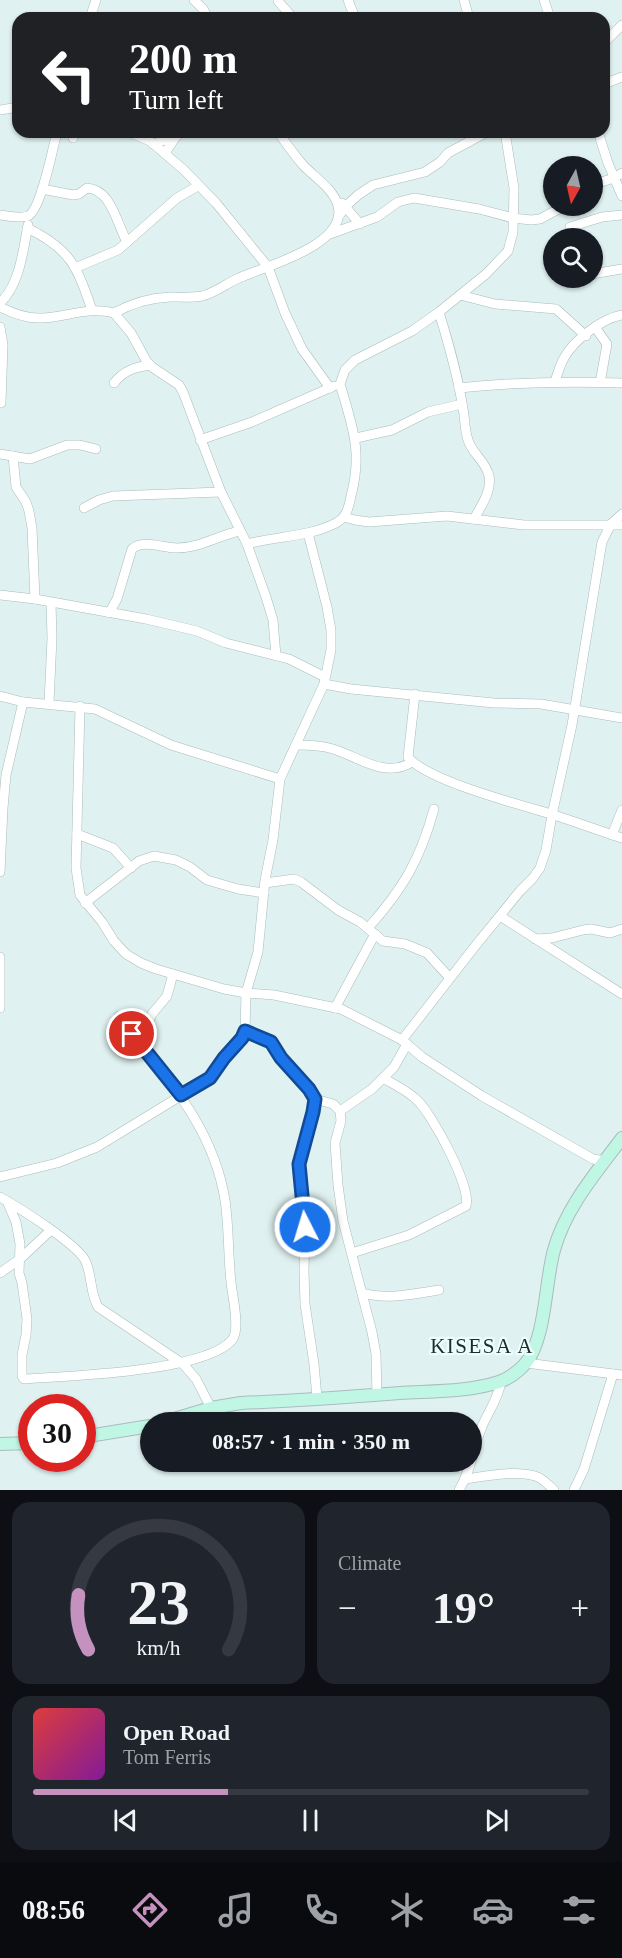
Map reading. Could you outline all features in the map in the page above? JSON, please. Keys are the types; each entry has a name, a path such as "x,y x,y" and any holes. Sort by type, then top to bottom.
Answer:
{"street":[{"path":"194,0 205,12"},
{"path":"610,37 622,25"},
{"path":"55,138 42,189 35,209 30,215 14,283 1,307 20,315 40,319 92,310 114,313 132,303 148,299 203,296 318,243 330,234 346,206 373,185 425,172 440,162 448,153 476,138"},
{"path":"141,138 165,153 198,186 226,215 268,267 285,313 302,349 330,388"},
{"path":"153,144 168,138"},
{"path":"165,153 175,138"},
{"path":"282,138 301,163 335,198 346,206 360,224"},
{"path":"247,544 308,533 330,526 345,517 354,487 358,462 356,438 340,384 345,370 355,360 412,331 440,312 504,257 513,232 514,188 506,138"},
{"path":"600,138 604,153 618,175 622,196"},
{"path":"603,181 618,175"},
{"path":"75,268 118,249 171,203 198,186"},
{"path":"42,189 73,195 87,189 96,190 112,207 127,242"},
{"path":"335,198 339,208 339,217"},
{"path":"330,234 377,217 398,202 414,198 479,208 513,218 531,220 546,216"},
{"path":"0,215 26,217 30,215"},
{"path":"570,227 602,217 622,215"},
{"path":"513,232 531,220"},
{"path":"27,228 59,246 70,259 92,310"},
{"path":"255,272 257,256"},
{"path":"603,272 622,269"},
{"path":"460,294 495,304 556,309 586,336"},
{"path":"440,312 459,387 467,439 472,451 485,465 489,476 489,486 484,501 474,519"},
{"path":"114,313 131,333 150,365 179,385 221,492 247,544 273,620 276,656"},
{"path":"555,381 567,353 576,342 605,320 622,315"},
{"path":"0,327 3,345 1,403"},
{"path":"595,327 607,344 600,382"},
{"path":"114,383 128,370 150,365"},
{"path":"459,387 512,382 622,383"},
{"path":"200,440 252,422 340,384"},
{"path":"356,438 392,430 428,412 462,404"},
{"path":"0,454 30,459 74,444 96,449"},
{"path":"13,456 16,487 26,502 31,520 35,599"},
{"path":"84,508 105,497 221,492"},
{"path":"340,1111 372,1089 394,1067 404,1042 450,978 540,868 546,850 574,710 602,542 611,524 622,514"},
{"path":"345,517 369,522 435,516 524,525 622,525"},
{"path":"109,613 117,599 132,549 135,546 146,544 172,548 192,547 240,531"},
{"path":"0,1177 57,1163 97,1147 210,1078 242,1038 245,1031 246,993 258,952 264,888 273,840 280,778 324,681 331,650 331,630 323,588 308,533"},
{"path":"0,595 35,599 197,631 226,643 304,666 324,681 360,690 494,703 541,704 622,718"},
{"path":"49,704 52,647 51,603"},
{"path":"415,694 408,757 420,768 444,779 622,838"},
{"path":"0,696 23,702 80,706 106,713 130,727 171,745 280,778"},
{"path":"0,872 1,808 6,775 23,702"},
{"path":"80,706 77,887 85,903 126,954 141,963 224,989 274,995 334,1008 356,1016 404,1042 422,1057 482,1096 594,1159 605,1161"},
{"path":"296,746 314,745 332,749 379,767 403,768 412,762"},
{"path":"334,1008 372,931 415,864 434,809"},
{"path":"612,835 622,810"},
{"path":"77,834 113,848 131,868"},
{"path":"85,903 139,861 154,856 176,860 207,880 238,890 264,888 294,879 338,910 360,922 386,942 405,944 427,954 450,978"},
{"path":"500,916 622,992"},
{"path":"535,939 552,938 591,929 610,933 622,929"},
{"path":"0,957 0,1008"},
{"path":"141,1045 144,1031 152,1014 167,996 173,974"},
{"path":"3,1199 16,1222 20,1244 19,1273 27,1319 22,1356 22,1376 24,1378 183,1364 223,1348 232,1340 235,1335 235,1317 227,1252 225,1201 218,1169 201,1128 181,1095 119,1016"},
{"path":"245,1031 271,1042 281,1058 315,1099 299,1164 305,1227 305,1304 317,1398"},
{"path":"352,1253 409,1235 466,1206 468,1200 458,1168 428,1113 407,1092 383,1078"},
{"path":"315,1099 333,1104 340,1111 335,1143 343,1221 376,1354 377,1395"},
{"path":"198,1412 241,1403 449,1390 501,1382 526,1363 535,1345 554,1248 576,1202 622,1138"},
{"path":"3,1199 51,1230 80,1253 87,1263 93,1296 98,1307 183,1364 196,1379 211,1408"},
{"path":"0,1273 20,1259 51,1230"},
{"path":"362,1293 392,1297 439,1290"},
{"path":"366,1307 375,1296"},
{"path":"196,1379 201,1358"},
{"path":"526,1363 618,1375 584,1470 574,1490"},
{"path":"459,1490 466,1479 481,1429 496,1401 501,1382"},
{"path":"96,1435 140,1428"},
{"path":"0,1444 18,1443"},
{"path":"466,1479 524,1474 536,1476 555,1490"}],"district":[{"name":"KISESA A","path":"482,1346"}],"route":[{"path":"132,1034 181,1095 210,1078 245,1031 271,1042 281,1058 315,1099 299,1164 305,1227"}]}
